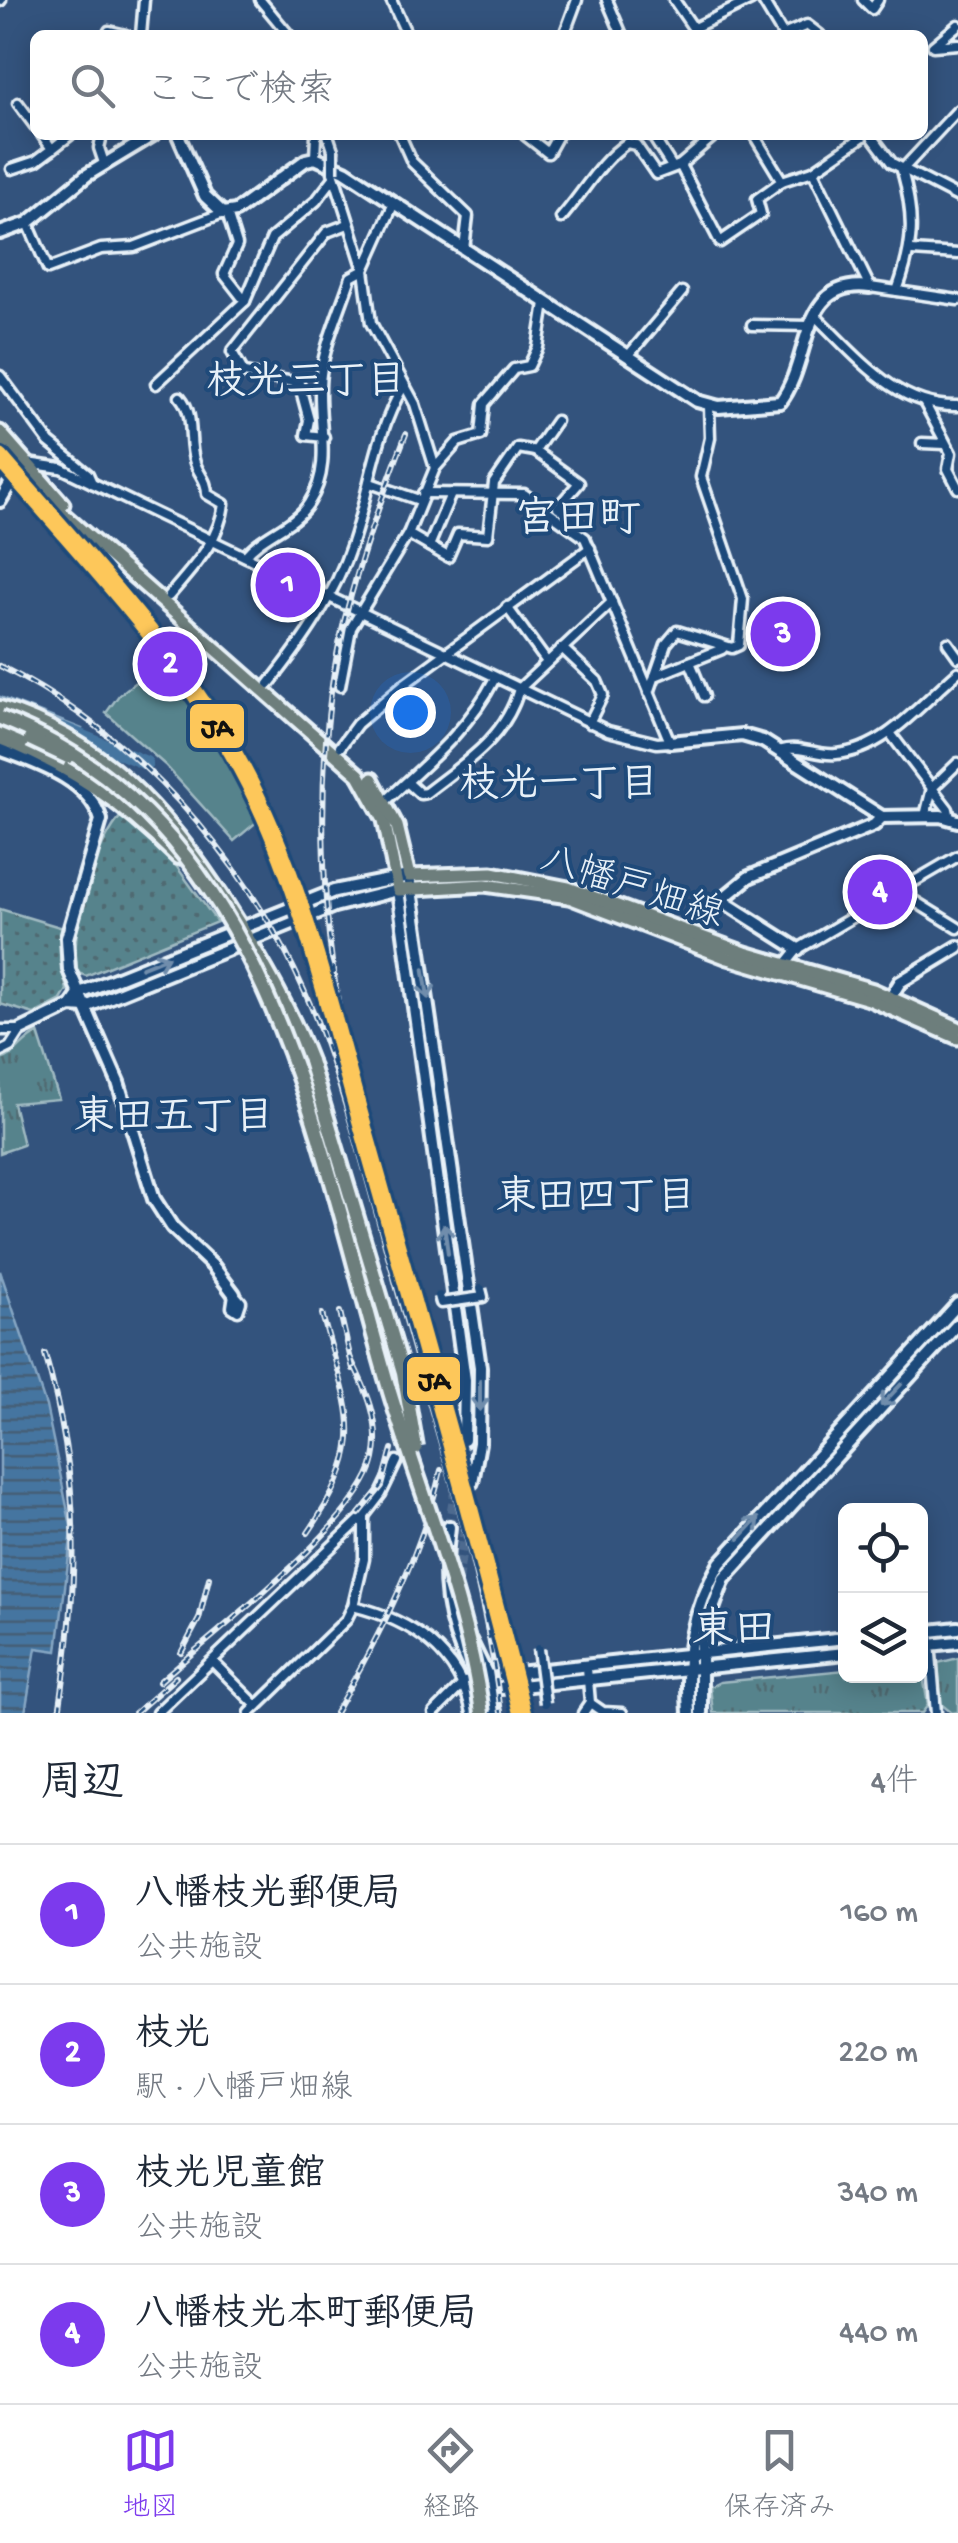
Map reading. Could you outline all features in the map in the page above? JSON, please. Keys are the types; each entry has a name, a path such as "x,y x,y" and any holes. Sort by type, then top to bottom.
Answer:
{"highway":[{"path":"0,708 66,735 106,762 150,800 240,935 306,1062 412,1429 443,1558"},
{"path":"0,718 51,738 97,767 168,834 223,908 278,1019 425,1503 453,1577 482,1713"},
{"path":"0,728 85,766 127,796 168,834"},
{"path":"0,738 51,759 103,789 196,866"}],"main road":[{"path":"0,432 64,516 354,768 379,807 404,882"},
{"path":"0,444 68,510 366,771 386,801 404,882"},
{"name":"八幡戸畑線","path":"404,882 492,874 554,884 958,1028"},
{"name":"八幡戸畑線","path":"404,882 553,893 728,958 888,1001 958,1038"}],"street":[{"path":"141,30 143,0"},
{"path":"260,0 284,30"},
{"path":"392,0 405,30"},
{"path":"566,30 577,0"},
{"path":"607,0 620,30"},
{"path":"674,0 695,30"},
{"path":"699,30 751,0"},
{"path":"762,0 780,30"},
{"path":"863,0 872,9 878,0"},
{"path":"958,24 933,46 958,44"},
{"path":"18,103 30,119"},
{"path":"902,170 958,110"},
{"path":"46,140 52,149"},
{"path":"12,169 36,161 64,140"},
{"path":"93,140 104,163"},
{"path":"99,148 101,140"},
{"path":"0,233 28,223 104,163 143,140"},
{"path":"180,140 206,196 225,213 237,245 224,274 245,301"},
{"path":"315,158 316,140"},
{"path":"330,140 333,176 364,270 371,323 420,416 436,468"},
{"path":"402,140 412,162 468,216 464,249"},
{"path":"531,140 548,153 555,140"},
{"path":"656,140 720,242 761,214 758,199 782,181 813,171 860,140"},
{"path":"694,140 699,148"},
{"path":"561,218 593,182 608,155 626,143 636,145 656,174 709,140"},
{"path":"757,140 782,181"},
{"path":"873,140 902,170 958,197"},
{"path":"28,223 48,268 102,249 134,246 225,213 315,158 346,171 709,406 780,402 793,384 813,321 829,292 870,287 958,300"},
{"path":"897,291 912,251 911,204 902,170"},
{"path":"813,171 870,287"},
{"path":"156,384 245,301 272,238 316,201 333,176"},
{"path":"244,556 258,540 307,507 320,484 324,437 321,374 351,278 364,270 394,204"},
{"path":"324,437 306,434 309,420 299,383 244,373 232,352 327,232 348,224"},
{"path":"912,251 958,254"},
{"path":"628,356 682,292"},
{"path":"340,686 351,628 408,534 421,496 436,468 458,442 480,435 484,404 514,369 530,366 538,346 545,302"},
{"path":"752,324 813,321 882,379 925,404 958,406"},
{"path":"0,376 35,426 88,474 92,483"},
{"path":"269,684 329,598 370,483 376,447 403,388"},
{"path":"169,596 213,542 223,520 224,504 207,494 190,444 187,406 180,397"},
{"path":"925,404 950,453 948,469 958,488"},
{"path":"655,676 739,645 744,613 739,586 701,477 710,438 709,406"},
{"path":"35,426 44,420"},
{"path":"535,451 556,421"},
{"path":"922,443 946,444"},
{"path":"408,534 448,557 458,534 488,536 494,483 518,448 535,451 579,483 558,508 571,516 576,531"},
{"path":"0,501 23,464 61,468 590,723 632,739 670,742 742,735 782,750 882,816 954,820"},
{"path":"370,483 421,496 524,494 576,531 590,548 670,742"},
{"path":"428,546 451,494"},
{"path":"340,746 356,724 506,607 590,548"},
{"path":"407,782 420,794 426,793 490,742 515,704 519,689 612,602"},
{"path":"506,607 546,662"},
{"path":"649,693 666,644 678,631 722,649"},
{"path":"948,643 958,656"},
{"path":"562,648 597,682 603,695 590,723"},
{"path":"690,662 704,696"},
{"path":"782,750 795,746 833,755 858,750 890,733 958,672"},
{"path":"386,801 441,753 482,703 495,678"},
{"path":"890,733 954,820"},
{"path":"0,749 74,783 97,806 101,820 67,938 68,970 118,1082 154,1199 172,1226 213,1266 234,1294"},
{"path":"925,816 932,788 958,763"},
{"path":"798,949 722,900 749,877 874,825 882,816"},
{"path":"785,965 798,949 958,856"},
{"path":"404,882 472,1310 480,1391 472,1482"},
{"path":"404,882 465,1380 464,1440"},
{"name":"八幡戸畑線","path":"86,1008 334,891 404,882"},
{"path":"898,891 958,928"},
{"name":"八幡戸畑線","path":"80,993 240,935"},
{"path":"888,1001 900,982 958,947"},
{"path":"0,1030 21,1030 71,1006 80,993"},
{"path":"71,1006 86,1008"},
{"path":"0,1052 6,1051 21,1030"},
{"path":"439,1296 441,1303 482,1297 480,1289"},
{"path":"690,1713 686,1657 697,1606 735,1542 958,1304"},
{"path":"457,1312 472,1310"},
{"path":"701,1713 699,1662 708,1612 730,1570 958,1324"},
{"path":"157,1713 364,1516 381,1494 397,1461"},
{"path":"213,1662 253,1709 346,1620 364,1559 364,1516"},
{"path":"449,1527 444,1571 447,1610 482,1713"},
{"path":"453,1577 459,1618 488,1676 494,1713"},
{"path":"353,1606 397,1618 421,1634 471,1683 491,1688 686,1657 699,1662 838,1653"},
{"path":"928,1632 958,1628"},
{"path":"434,1713 471,1683 488,1676 686,1670 699,1662 838,1639"},
{"path":"928,1646 958,1642"},
{"path":"538,1649 545,1704"},
{"path":"928,1664 936,1713"},
{"path":"583,1713 590,1703 588,1674"},
{"path":"471,1683 472,1713"},
{"path":"590,1703 604,1712 622,1713"}],"green space":[{"path":"158,664 211,730 259,820 234,841 165,765 106,713 119,695"},
{"path":"124,813 169,856 217,922 86,976 78,973 76,956 80,913 103,844"},
{"path":"0,909 63,928 60,961 67,990 61,1000 34,1014 0,1004"},
{"path":"38,1033 59,1099 13,1103 23,1145 0,1153 0,1060"},
{"path":"958,1658 958,1712 952,1713 941,1704 938,1663"},
{"path":"838,1671 838,1683 924,1683 928,1705 922,1713 713,1713 710,1687 720,1682"}],"water":[{"path":"0,697 82,729 77,741 0,711"},
{"path":"0,1271 46,1406 72,1531 57,1651 36,1648 25,1713 0,1713"}],"waterway":[{"path":"63,729 146,763"}],"tunnel":[{"path":"449,1527 464,1440"},
{"path":"457,1582 472,1482"}],"railway":[{"path":"406,434 372,527 344,622 327,726 323,840 339,1008 435,1365"},
{"path":"0,666 55,697 154,776 236,872 271,926 300,982 348,1112 449,1473 485,1616 501,1713"},
{"path":"340,1312 353,1369"},
{"path":"308,1533 328,1501 348,1449 346,1403 322,1314"},
{"path":"45,1354 66,1447 73,1533 70,1619 59,1713"},
{"path":"159,1682 281,1577 342,1514 363,1485 374,1459 376,1432 367,1394 350,1357"},
{"path":"359,1514 382,1486 392,1449"},
{"path":"335,1713 397,1595 433,1502 441,1470"},
{"path":"181,1653 199,1619 209,1578"},
{"path":"135,1713 176,1677"}],"transit line":[{"name":"JA","path":"0,458 129,606 189,684 241,767 282,856 327,996 522,1713"}],"place":[{"name":"八幡枝光郵便局","path":"288,585"},
{"name":"枝光児童館","path":"783,634"},
{"name":"枝光","path":"170,664"},
{"name":"八幡枝光本町郵便局","path":"880,892"}],"district":[{"name":"枝光三丁目","path":"306,378"},
{"name":"宮田町","path":"578,515"},
{"name":"枝光一丁目","path":"559,781"},
{"name":"東田五丁目","path":"174,1114"},
{"name":"東田四丁目","path":"596,1194"},
{"name":"東田","path":"734,1626"}]}
